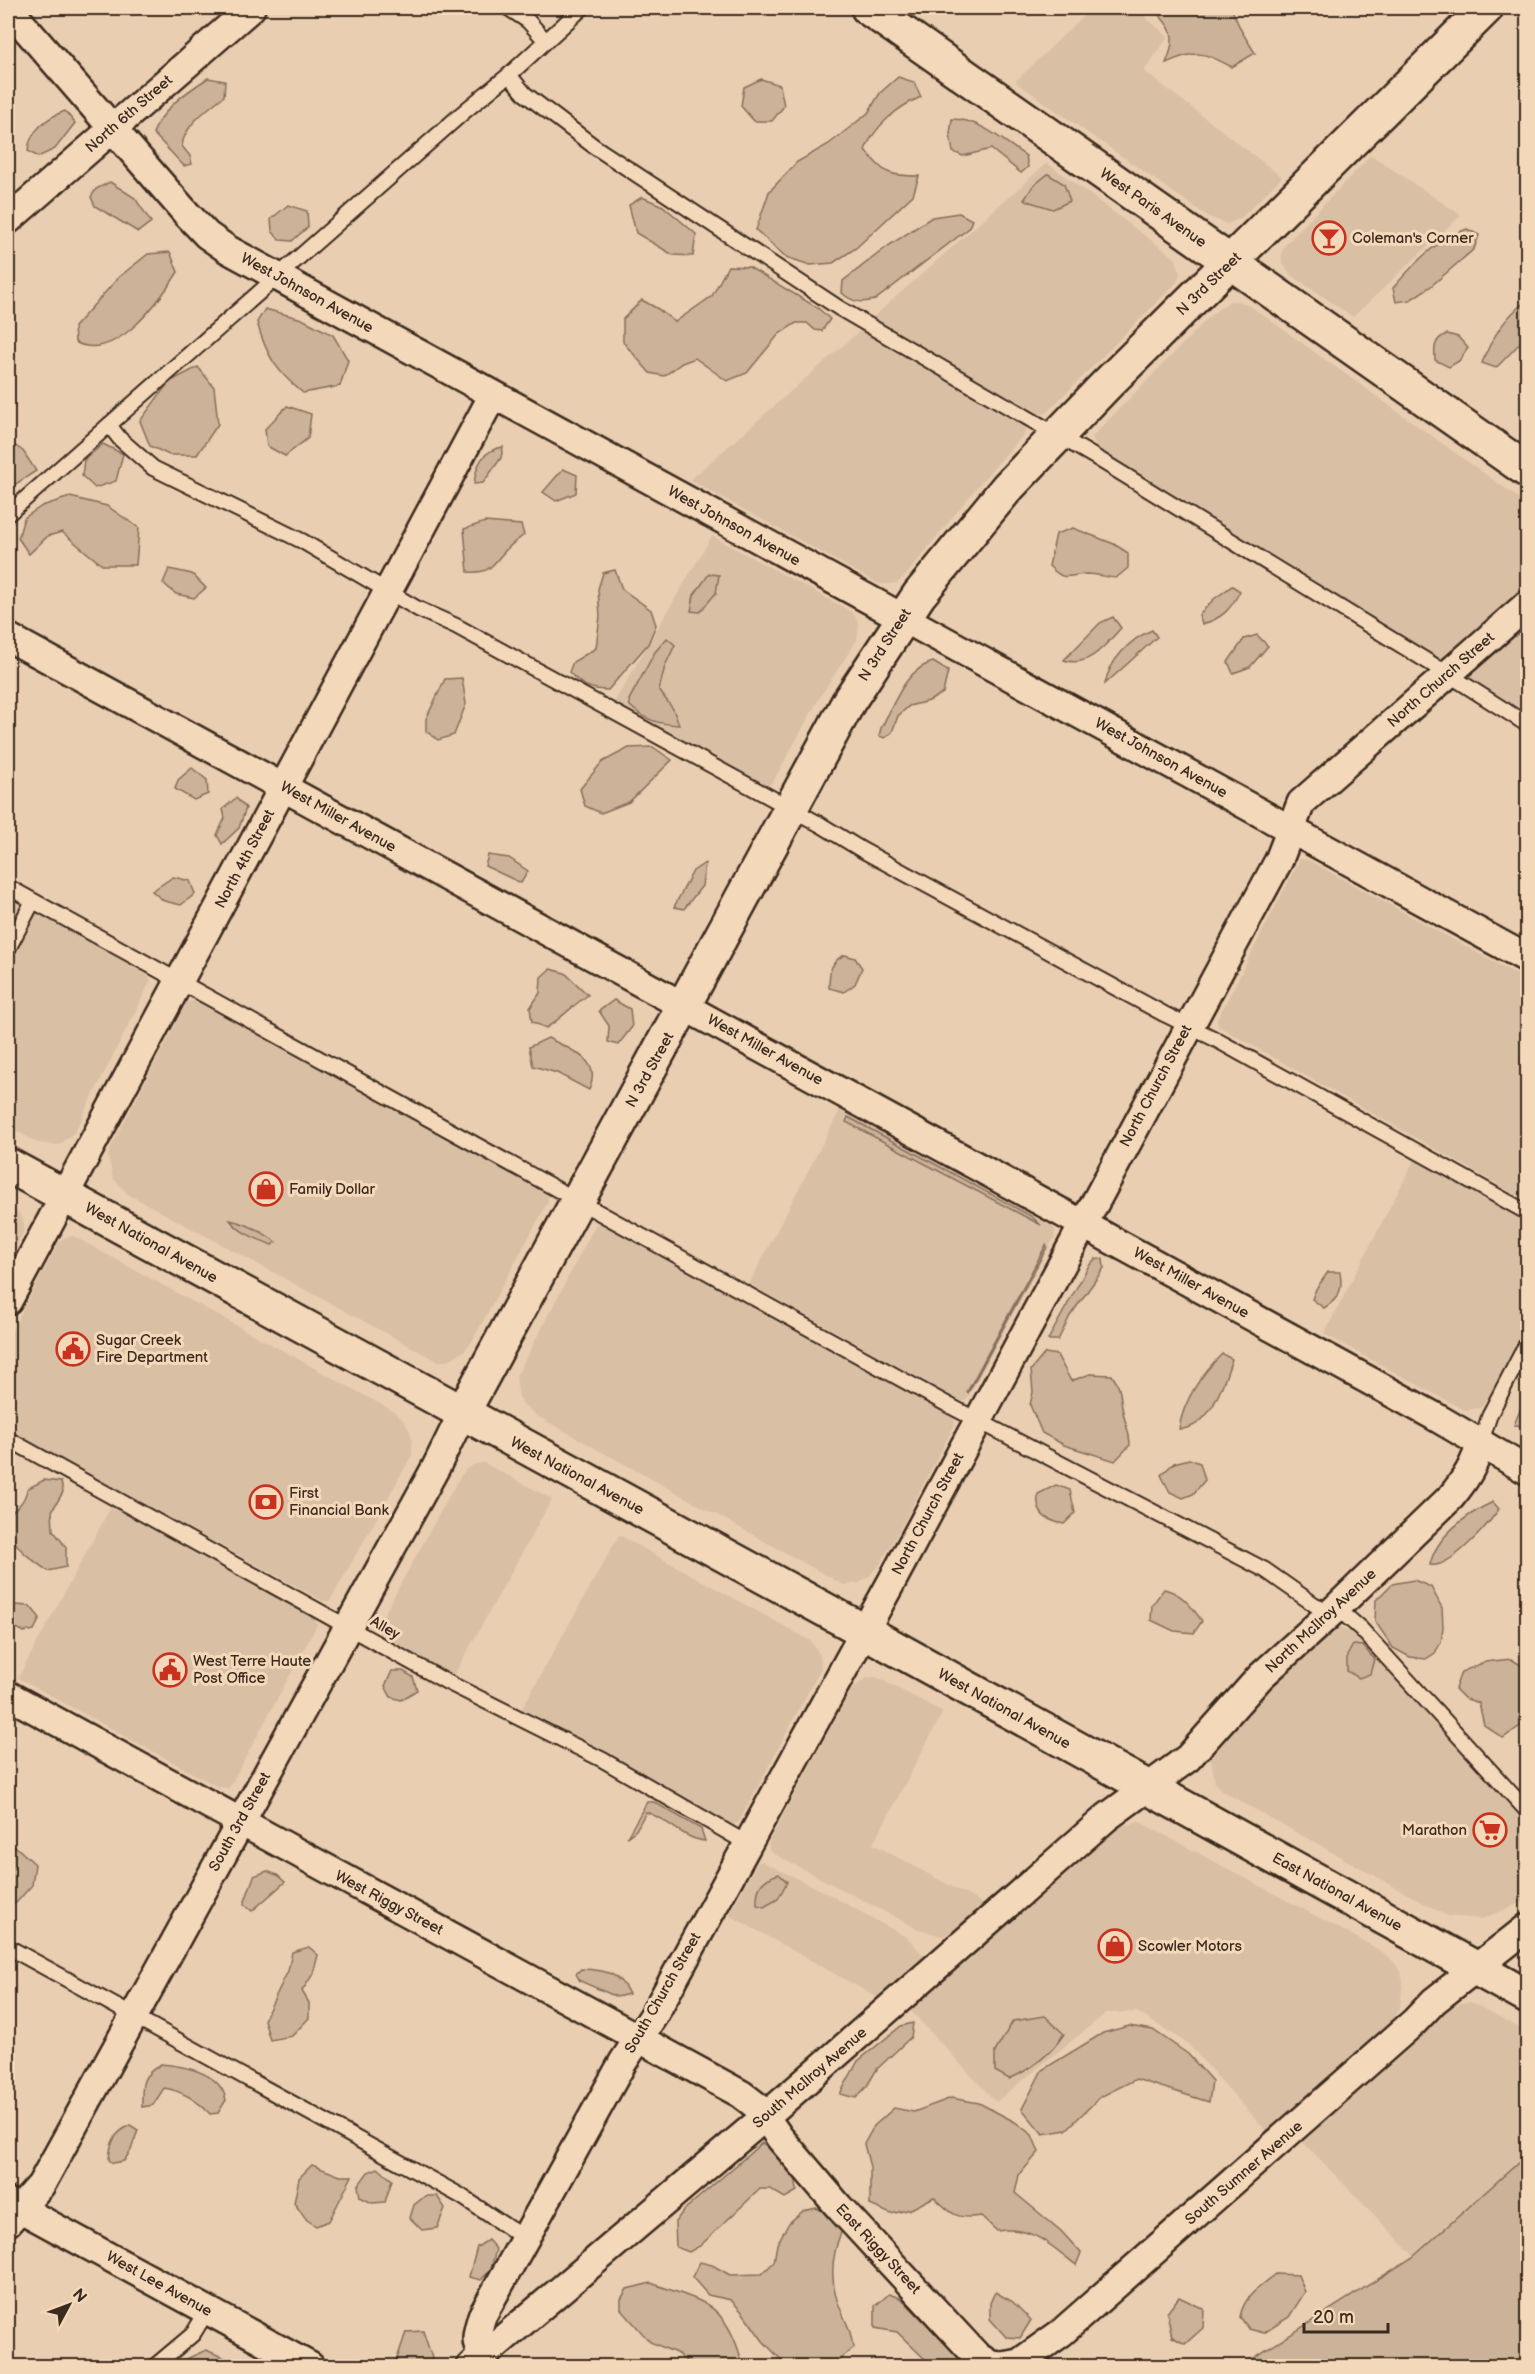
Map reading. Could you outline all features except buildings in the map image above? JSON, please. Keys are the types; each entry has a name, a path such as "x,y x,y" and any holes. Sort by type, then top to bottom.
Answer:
{"main road":[{"name":"West Paris Avenue","path":"868,8 1527,471"},
{"name":"N 3rd Street","path":"462,1414 849,701 919,595 992,506 1106,385 1486,8"},
{"name":"West National Avenue","path":"8,1165 864,1631 1147,1788"},
{"name":"East National Avenue","path":"1147,1788 1527,1996"}],"street":[{"name":"West Johnson Avenue","path":"8,8 207,235 227,249 1527,958"},
{"name":"North 6th Street","path":"8,220 251,8"},
{"name":"North 4th Street","path":"8,1300 493,395"},
{"name":"North Church Street","path":"864,1631 1279,860 1301,803 1527,604"},
{"name":"West Miller Avenue","path":"8,637 1525,1464"},
{"name":"South 3rd Street","path":"12,2211 41,2184 436,1467 462,1414"},
{"name":"North McIlroy Avenue","path":"1147,1788 1188,1758 1262,1676 1451,1497 1466,1479 1476,1461 1481,1442"},
{"name":"South Church Street","path":"478,2361 475,2339 482,2316 623,2062 654,2015 864,1631"},
{"name":"West Riggy Street","path":"8,1695 741,2094 766,2116"},
{"name":"South McIlroy Avenue","path":"478,2361 766,2116 1107,1817 1147,1788"},
{"name":"South Sumner Avenue","path":"1002,2367 1019,2363 1061,2333 1414,2022 1434,2001 1527,1927"},
{"name":"East Riggy Street","path":"766,2116 780,2138 839,2207 977,2356 991,2365 1002,2367"},
{"name":"West Lee Avenue","path":"12,2211 207,2311 310,2367"}],"lane":[{"path":"508,8 528,21 545,40"},
{"path":"8,514 509,75 582,8"},
{"path":"509,75 525,93 596,147 830,302 1058,435 1448,674 1527,725"},
{"path":"109,425 120,439 153,468 302,541 418,609 456,626 862,850 1189,1026 1527,1214"},
{"path":"8,887 978,1420 1264,1570 1315,1605 1346,1616 1361,1629 1527,1812"},
{"path":"8,950 33,902"},
{"path":"1481,1442 1490,1414 1527,1341"},
{"name":"Alley","path":"8,1439 445,1681 603,1760 748,1844"},
{"path":"8,1947 461,2196 527,2238"},
{"path":"155,2367 193,2334 207,2311"}],"shaded area":[{"path":"1092,8 1135,8 1168,37 1144,71 1282,177 1241,218 1227,224 1209,217 1015,82"},
{"path":"1152,8 1231,8 1255,53 1232,67 1200,54 1185,56 1166,63 1172,45 1171,32"},
{"path":"898,77 914,82 921,97 888,118 869,141 865,150 888,172 919,176 913,195 856,248 833,263 810,265 786,257 756,230 769,192 797,162 829,144 868,113 880,93"},
{"path":"208,78 225,81 224,96 198,118 187,131 182,146 190,156 192,164 184,166 153,133 169,108"},
{"path":"761,79 780,85 784,106 772,121 754,121 741,106 744,87"},
{"path":"65,111 75,123 55,149 38,157 28,151 36,131 52,117"},
{"path":"952,119 972,123 991,132 1026,156 1028,167 1021,173 991,149 963,156 953,152 950,134"},
{"path":"1371,155 1461,215 1353,317 1291,275 1282,262 1282,251 1286,244"},
{"path":"1047,163 1176,259 1180,274 1177,282 1046,413 1041,414 870,320"},
{"path":"1048,174 1064,184 1070,201 1053,209 1024,200 1033,186"},
{"path":"110,182 135,198 151,222 138,232 95,206 91,197 96,189"},
{"path":"642,197 663,206 696,234 693,256 673,255 636,233 629,205"},
{"path":"288,205 307,211 308,227 292,241 280,240 272,231 271,219"},
{"path":"959,213 972,220 968,229 875,300 858,301 842,293 843,281 888,246 932,217"},
{"path":"1467,229 1479,235 1474,249 1430,287 1410,300 1396,302 1393,288 1409,270 1445,239"},
{"path":"170,252 178,272 160,298 135,326 105,344 90,346 75,342 74,327 119,277 148,254"},
{"path":"728,266 749,267 818,308 830,319 822,331 815,330 807,323 796,323 779,334 747,373 727,381 695,358 682,363 664,376 650,373 623,342 623,319 642,300 675,322 712,296"},
{"path":"1527,300 1527,336 1496,368 1482,363 1500,328"},
{"path":"1230,301 1239,301 1253,308 1527,504 1527,584 1441,661 1436,661 1104,454 1093,442 1093,436 1212,314"},
{"path":"265,309 302,319 333,335 348,360 340,386 303,393 279,370 268,353 257,322"},
{"path":"862,329 1021,422 1026,428 1026,432 980,483 907,574 897,583 879,584 690,480"},
{"path":"1447,334 1458,337 1468,348 1459,361 1449,367 1435,360 1437,341"},
{"path":"198,367 214,387 218,424 197,455 169,455 150,446 140,421 169,382"},
{"path":"287,406 311,414 308,438 285,456 267,446 265,429"},
{"path":"8,441 23,451 36,471 8,489"},
{"path":"103,444 123,454 116,481 95,488 82,476 84,460"},
{"path":"503,447 501,458 483,483 474,484 482,459 490,451"},
{"path":"563,469 577,475 576,493 556,501 543,492"},
{"path":"70,497 107,506 139,528 136,565 102,565 62,532 48,536 29,554 18,538 24,518 42,506"},
{"path":"485,522 521,525 524,535 487,569 468,572 464,529"},
{"path":"1073,528 1114,544 1128,553 1128,568 1116,578 1091,574 1066,577 1059,575 1049,566 1056,534"},
{"path":"712,536 845,608 854,614 859,625 857,640 821,695 774,780 762,787 612,706"},
{"path":"169,569 192,574 206,588 194,598 176,594 163,583"},
{"path":"615,570 622,589 651,610 656,625 648,644 608,690 596,689 586,686 569,672 573,662 596,648 600,616 598,589 603,573"},
{"path":"709,574 719,575 716,593 700,612 691,611 694,595"},
{"path":"1232,586 1240,591 1233,603 1220,616 1202,624 1199,615 1214,599"},
{"path":"1113,617 1121,628 1103,648 1081,661 1064,660 1100,623"},
{"path":"1527,621 1527,717 1471,680 1468,674"},
{"path":"1152,630 1157,637 1105,684 1111,667 1122,652 1136,639"},
{"path":"1257,635 1268,646 1250,667 1233,673 1228,662 1244,639"},
{"path":"667,638 675,645 665,666 659,690 673,709 679,725 665,724 641,715 630,706 629,700 655,652"},
{"path":"933,662 948,671 943,693 929,701 909,706 898,716 892,732 885,738 879,736 901,689 915,672"},
{"path":"462,678 466,704 454,735 438,740 426,731 426,719 445,679"},
{"path":"653,747 672,760 629,802 601,813 585,806 580,789 602,762 629,748"},
{"path":"192,768 207,780 208,794 194,800 175,789 178,780"},
{"path":"236,798 246,808 239,828 222,844 217,835 225,818 223,809"},
{"path":"488,855 509,858 528,871 521,883 485,866"},
{"path":"1300,859 1308,860 1527,980 1527,1201 1218,1026 1217,1019"},
{"path":"705,863 702,886 684,909 674,907 693,871"},
{"path":"173,877 190,881 195,894 181,905 164,901 152,891"},
{"path":"8,896 147,975 151,980 74,1133 59,1145 38,1143 8,1126"},
{"path":"845,955 855,958 862,968 855,984 844,992 829,988 829,983 833,964"},
{"path":"550,969 565,973 588,995 546,1028 532,1022 530,1008 540,993 541,977"},
{"path":"198,1000 549,1193 548,1202 471,1343 463,1352 446,1361 438,1361 128,1194 113,1178 108,1156 111,1147 187,1002"},
{"path":"614,1000 630,1009 632,1027 618,1045 608,1042 609,1026 599,1011"},
{"path":"548,1038 575,1052 588,1063 592,1070 589,1090 557,1073 533,1066 529,1047"},
{"path":"840,1110 1055,1230 1054,1238 966,1401 961,1401 749,1284"},
{"path":"848,1117 1031,1216 1041,1225 846,1122"},
{"path":"1415,1159 1527,1219 1527,1323 1490,1396 1480,1408 1464,1410 1324,1334"},
{"path":"8,1203 20,1214 24,1223 23,1232 8,1262"},
{"path":"230,1220 255,1228 276,1242 272,1245 249,1235"},
{"path":"603,1222 954,1417 955,1424 898,1533 878,1567 868,1577 859,1583 844,1585 537,1416 524,1405 519,1397 516,1377 596,1224"},
{"path":"73,1236 393,1411 403,1420 410,1431 412,1455 330,1601 323,1601 8,1430 8,1338 59,1242"},
{"path":"1046,1245 1047,1247 968,1393 967,1392"},
{"path":"1095,1259 1103,1259 1104,1268 1070,1316 1058,1340 1048,1340 1088,1267"},
{"path":"1328,1272 1340,1272 1341,1283 1337,1297 1324,1308 1312,1299"},
{"path":"1045,1353 1057,1355 1071,1381 1090,1374 1112,1375 1119,1389 1130,1445 1115,1461 1064,1445 1042,1433 1030,1405 1033,1392 1031,1370"},
{"path":"1222,1354 1232,1359 1214,1403 1200,1422 1179,1429 1194,1388"},
{"path":"1527,1393 1527,1426 1514,1425"},
{"path":"1189,1459 1200,1463 1205,1480 1193,1494 1183,1498 1170,1492 1161,1475 1174,1463"},
{"path":"484,1463 552,1499 453,1677 382,1636 378,1625 458,1480 466,1469 475,1464"},
{"path":"44,1480 61,1482 63,1492 52,1511 53,1530 66,1547 66,1567 48,1571 25,1554 11,1534 9,1525 9,1514 21,1503 27,1489"},
{"path":"1056,1485 1070,1490 1075,1513 1064,1524 1052,1521 1040,1512 1038,1494"},
{"path":"1493,1502 1499,1509 1478,1535 1448,1560 1430,1565 1433,1554 1454,1527"},
{"path":"112,1505 314,1615 316,1619 317,1625 229,1788 218,1787 18,1678"},
{"path":"619,1535 811,1641 820,1655 821,1668 739,1822 734,1825 726,1823 608,1755 520,1712"},
{"path":"1414,1580 1431,1587 1442,1608 1441,1642 1435,1653 1426,1659 1410,1657 1393,1648 1375,1621 1376,1600 1392,1584"},
{"path":"1164,1589 1181,1597 1202,1621 1194,1633 1174,1631 1151,1620 1152,1605"},
{"path":"14,1605 30,1606 40,1618 34,1630 24,1632 9,1624 8,1618"},
{"path":"1338,1626 1357,1636 1382,1658 1527,1817 1527,1900 1482,1919 1447,1916 1222,1791 1215,1783 1211,1758 1254,1699 1332,1628"},
{"path":"1353,1645 1363,1646 1374,1659 1370,1674 1359,1678 1347,1671 1347,1656"},
{"path":"1511,1659 1527,1669 1527,1721 1503,1738 1484,1725 1479,1703 1464,1698 1455,1689 1461,1672 1485,1662"},
{"path":"392,1671 403,1671 413,1677 417,1690 401,1700 391,1697 385,1686"},
{"path":"876,1677 943,1712 873,1844 982,1903 987,1908 957,1932 942,1936 916,1928 774,1854 769,1849 769,1841 852,1689 867,1678"},
{"path":"647,1802 654,1802 701,1829 705,1841 690,1837 646,1812 636,1830 627,1837"},
{"path":"1140,1822 1376,1948 1390,1958 1400,1970 1403,1982 1400,2008 1385,2034 1270,2135 1187,2043 1137,2012 1106,2013 996,2102 910,2010 1114,1828"},
{"path":"8,1845 16,1847 35,1864 32,1885 16,1903 8,1902"},
{"path":"761,1861 821,1890 908,1938 923,1955 923,1961 882,2000 729,1915 757,1863"},
{"path":"267,1871 277,1875 285,1882 252,1911 244,1904 254,1876"},
{"path":"779,1874 787,1882 778,1899 764,1907 757,1905 761,1885 768,1878"},
{"path":"309,1947 318,1955 313,1974 302,1991 309,2003 309,2018 292,2036 270,2040 264,2020 288,1971 292,1952"},
{"path":"581,1969 610,1973 625,1986 629,1994 617,1997 580,1981 576,1974"},
{"path":"1471,2002 1527,2032 1527,2278 1469,2312 1301,2140 1444,2012 1461,2003"},
{"path":"1045,2016 1064,2034 1047,2055 1033,2066 1009,2079 995,2071 995,2052 1013,2021"},
{"path":"913,2023 911,2037 877,2069 867,2086 856,2098 840,2094 858,2061 901,2026"},
{"path":"1129,2026 1153,2030 1188,2054 1212,2081 1209,2102 1136,2079 1100,2097 1066,2130 1043,2134 1022,2109 1042,2070 1103,2033"},
{"path":"161,2064 191,2069 210,2077 217,2083 226,2100 218,2113 210,2114 189,2097 164,2088 153,2105 142,2107 144,2081 149,2073"},
{"path":"951,2098 979,2103 1015,2122 1032,2135 1039,2152 1019,2175 1015,2193 1061,2231 1081,2253 1076,2265 1040,2238 1020,2231 997,2231 981,2216 966,2217 955,2214 934,2197 911,2209 891,2214 870,2205 870,2167 864,2144 874,2126 894,2108 914,2112"},
{"path":"130,2125 138,2130 131,2150 124,2161 113,2163 109,2160 110,2148 120,2131"},
{"path":"762,2143 775,2152 795,2173 797,2191 785,2198 770,2189 760,2189 700,2246 689,2252 676,2247 675,2222 684,2210"},
{"path":"1527,2155 1527,2366 1241,2366 1413,2257"},
{"path":"312,2165 340,2176 352,2176 329,2221 316,2226 307,2220 294,2203 299,2178"},
{"path":"378,2168 392,2180 385,2202 372,2203 360,2197 358,2186 368,2172"},
{"path":"425,2196 437,2196 445,2208 437,2228 422,2230 410,2218 414,2205"},
{"path":"816,2208 829,2214 842,2230 834,2259 833,2279 836,2298 853,2348 832,2366 787,2366 763,2341 731,2300 708,2295 692,2277 700,2262 712,2265 730,2275 762,2274 774,2262 777,2244 789,2223 803,2211"},
{"path":"488,2240 496,2249 491,2269 481,2280 469,2277 477,2247"},
{"path":"1276,2274 1298,2275 1305,2292 1289,2317 1264,2333 1249,2329 1240,2317 1242,2309 1249,2297"},
{"path":"651,2283 700,2301 716,2312 728,2327 736,2344 742,2362 739,2366 692,2366 676,2353 650,2342 621,2309 621,2299 627,2289"},
{"path":"995,2292 1013,2302 1031,2320 1020,2338 1006,2337 990,2319 990,2303"},
{"path":"889,2294 902,2299 967,2366 932,2366 897,2332 875,2328 875,2306"},
{"path":"1179,2297 1204,2309 1203,2328 1185,2344 1172,2337 1167,2313"},
{"path":"423,2331 432,2358 429,2366 383,2366 395,2365 406,2332"},
{"path":"206,2350 232,2361 235,2366 177,2366 182,2361"}],"place":[{"name":"Coleman's Corner","path":"1329,238"},
{"name":"Family Dollar","path":"266,1189"},
{"name":"Sugar Creek Fire Department","path":"73,1349"},
{"name":"First Financial Bank","path":"266,1502"},
{"name":"West Terre Haute Post Office","path":"170,1670"},
{"name":"Marathon","path":"1490,1830"},
{"name":"Scowler Motors","path":"1115,1946"}]}
